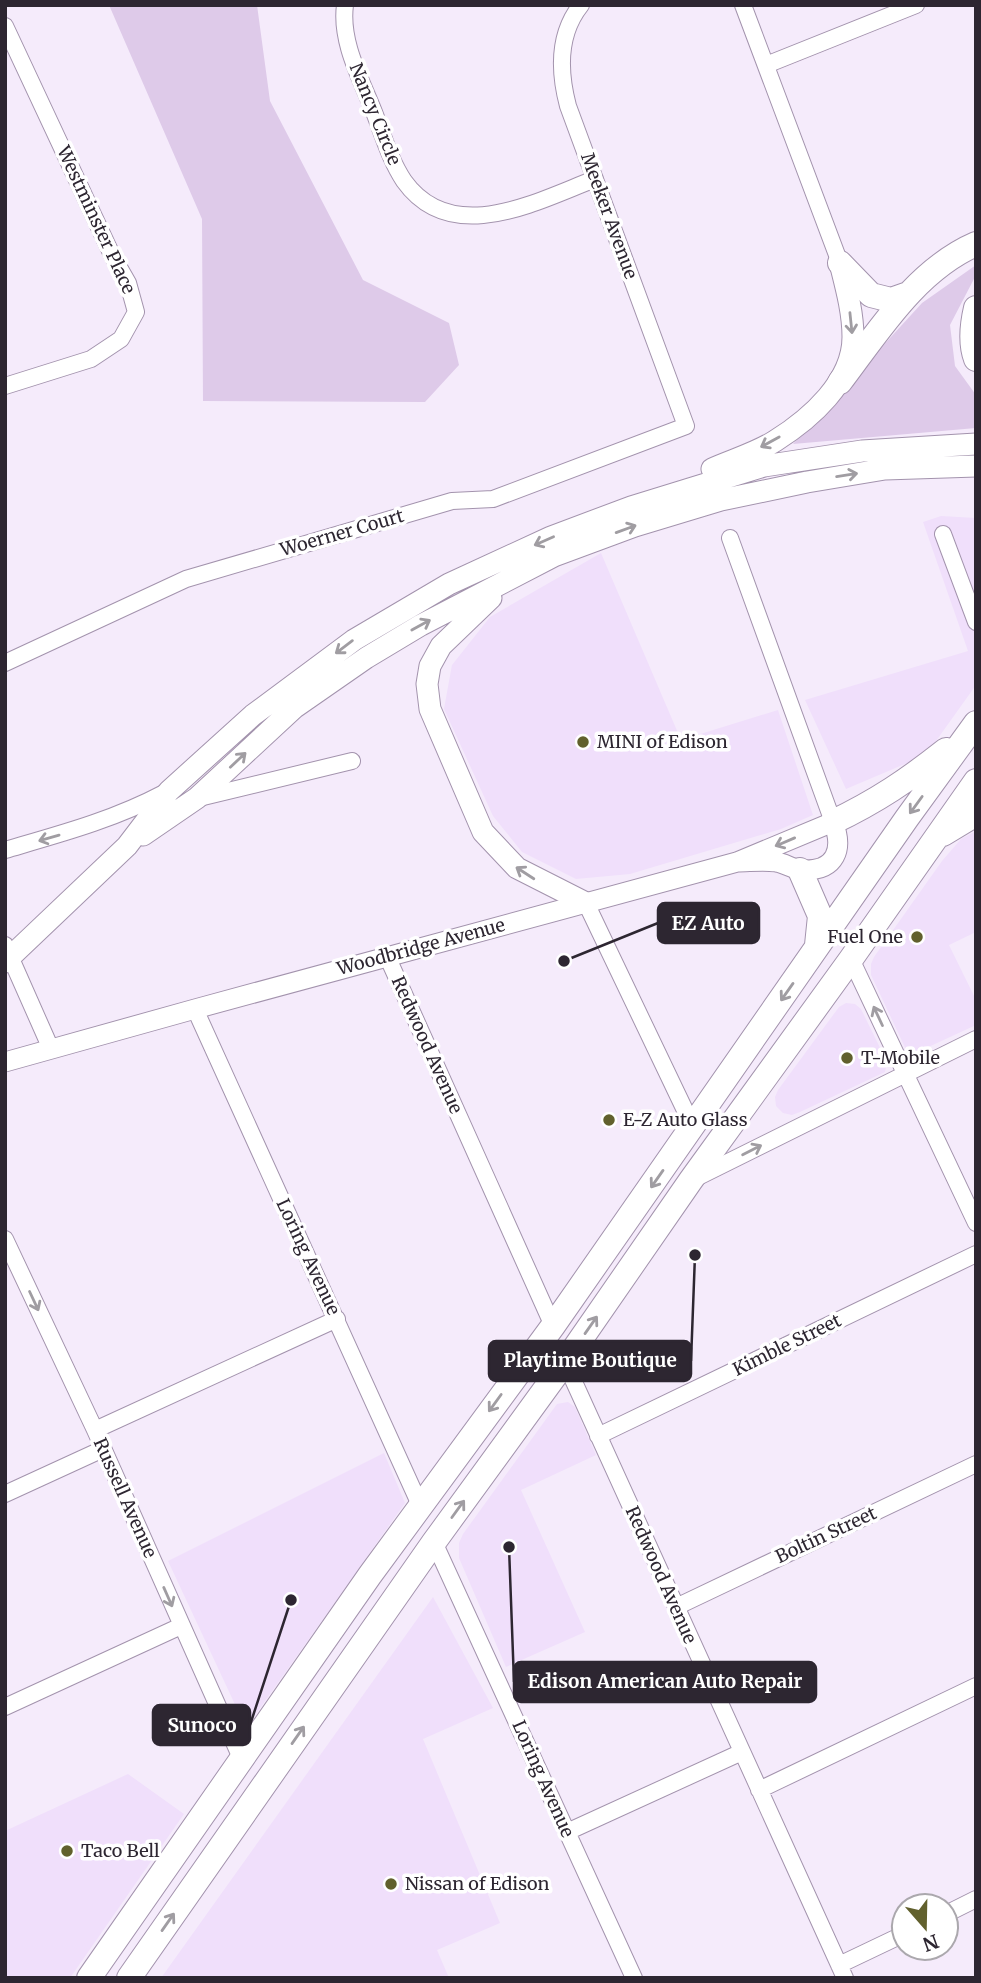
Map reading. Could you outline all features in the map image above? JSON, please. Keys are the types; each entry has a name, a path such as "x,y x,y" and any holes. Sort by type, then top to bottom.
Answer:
{"highway":[{"path":"840,382 908,294 958,252 976,244"},
{"path":"841,263 871,295 891,300 908,294"},
{"path":"976,307 972,351 976,359"},
{"path":"833,822 873,803 905,782 973,727"},
{"path":"89,1978 241,1758 420,1505 553,1326 973,727"},
{"path":"129,1978 434,1542 565,1362 691,1180 851,960 976,781"},
{"path":"931,842 976,814"},
{"path":"800,870 820,916 816,950"}],"main road":[{"path":"631,507 774,442 807,418 840,382 853,339 841,263"},
{"path":"127,846 169,791 253,715 354,640 449,584 551,537 631,507 764,466 862,451 976,444"},
{"path":"7,955 127,846 197,798 294,708 366,658 421,625 554,555 635,526 733,497 885,469 976,466"},
{"path":"554,555 492,597 441,646 430,666 430,709 483,832 517,868 586,903"}],"street":[{"name":"Nancy Circle","path":"345,5 346,34 352,57 395,166 420,198 452,212 487,217 505,213 595,179"},
{"name":"Meeker Avenue","path":"580,5 567,30 563,46 562,85 686,426"},
{"path":"743,5 841,263"},
{"path":"766,65 916,5"},
{"name":"Westminster Place","path":"5,26 112,255 128,283 136,312 121,339 91,359 5,386"},
{"name":"Woerner Court","path":"5,663 186,579 452,501 493,499 686,426"},
{"path":"943,534 976,622"},
{"path":"730,538 838,834 839,844 836,855 829,864 815,869 800,870 777,862 737,862"},
{"path":"197,798 352,761"},
{"path":"5,850 93,825 135,809 169,791"},
{"name":"Woodbridge Avenue","path":"5,1062 737,862 833,822"},
{"path":"586,903 693,1127"},
{"path":"7,955 51,1049"},
{"name":"Redwood Avenue","path":"387,956 553,1326"},
{"path":"851,960 976,1223"},
{"name":"Loring Avenue","path":"195,1009 420,1505"},
{"path":"691,1180 976,1039"},
{"name":"Russell Avenue","path":"5,1239 95,1430 241,1758"},
{"name":"Kimble Street","path":"598,1436 976,1254"},
{"path":"5,1280 21,1273"},
{"path":"95,1430 337,1319"},
{"name":"Redwood Avenue","path":"565,1362 842,1971"},
{"path":"5,1494 103,1449"},
{"name":"Boltin Street","path":"676,1606 976,1464"},
{"name":"Loring Avenue","path":"434,1542 634,1978"},
{"path":"5,1707 181,1626"},
{"path":"759,1790 976,1686"},
{"path":"567,1832 742,1752"},
{"path":"960,1907 976,1899"},
{"path":"842,1971 890,1942"}],"shaded area":[{"path":"109,5 257,5 270,101 363,280 449,323 459,365 425,402 203,401 202,219"},
{"path":"976,265 976,275 950,325 955,366 976,395 976,428 793,444 922,303"},
{"path":"941,516 976,518 976,685 926,755 846,789 805,700 968,651 923,522"},
{"path":"601,553 681,740 778,710 813,815 781,829 630,874 576,879 522,852 493,816 444,709 452,665 490,617"},
{"path":"976,831 976,932 949,945 976,1000 976,1025 909,1056 871,975 871,964 942,861 961,839"},
{"path":"846,1003 855,1004 861,1009 887,1062 885,1072 800,1112 792,1115 783,1113 776,1106 775,1097 778,1090 839,1007"},
{"path":"568,1402 575,1407 596,1455 521,1490 585,1632 506,1667 459,1558 459,1543 557,1404"},
{"path":"384,1453 405,1503 246,1728 168,1561"},
{"path":"433,1597 493,1708 423,1739 500,1923 437,1950 449,1978 161,1978"},
{"path":"128,1774 184,1814 70,1978 5,1978 5,1831"}],"place":[{"name":"MINI of Edison","path":"583,742"},
{"name":"Fuel One","path":"917,937"},
{"name":"EZ Auto","path":"564,961"},
{"name":"T-Mobile","path":"847,1058"},
{"name":"E-Z Auto Glass","path":"609,1120"},
{"name":"Playtime Boutique","path":"695,1255"},
{"name":"Edison American Auto Repair","path":"509,1547"},
{"name":"Sunoco","path":"291,1600"},
{"name":"Taco Bell","path":"67,1851"},
{"name":"Nissan of Edison","path":"391,1884"}]}
